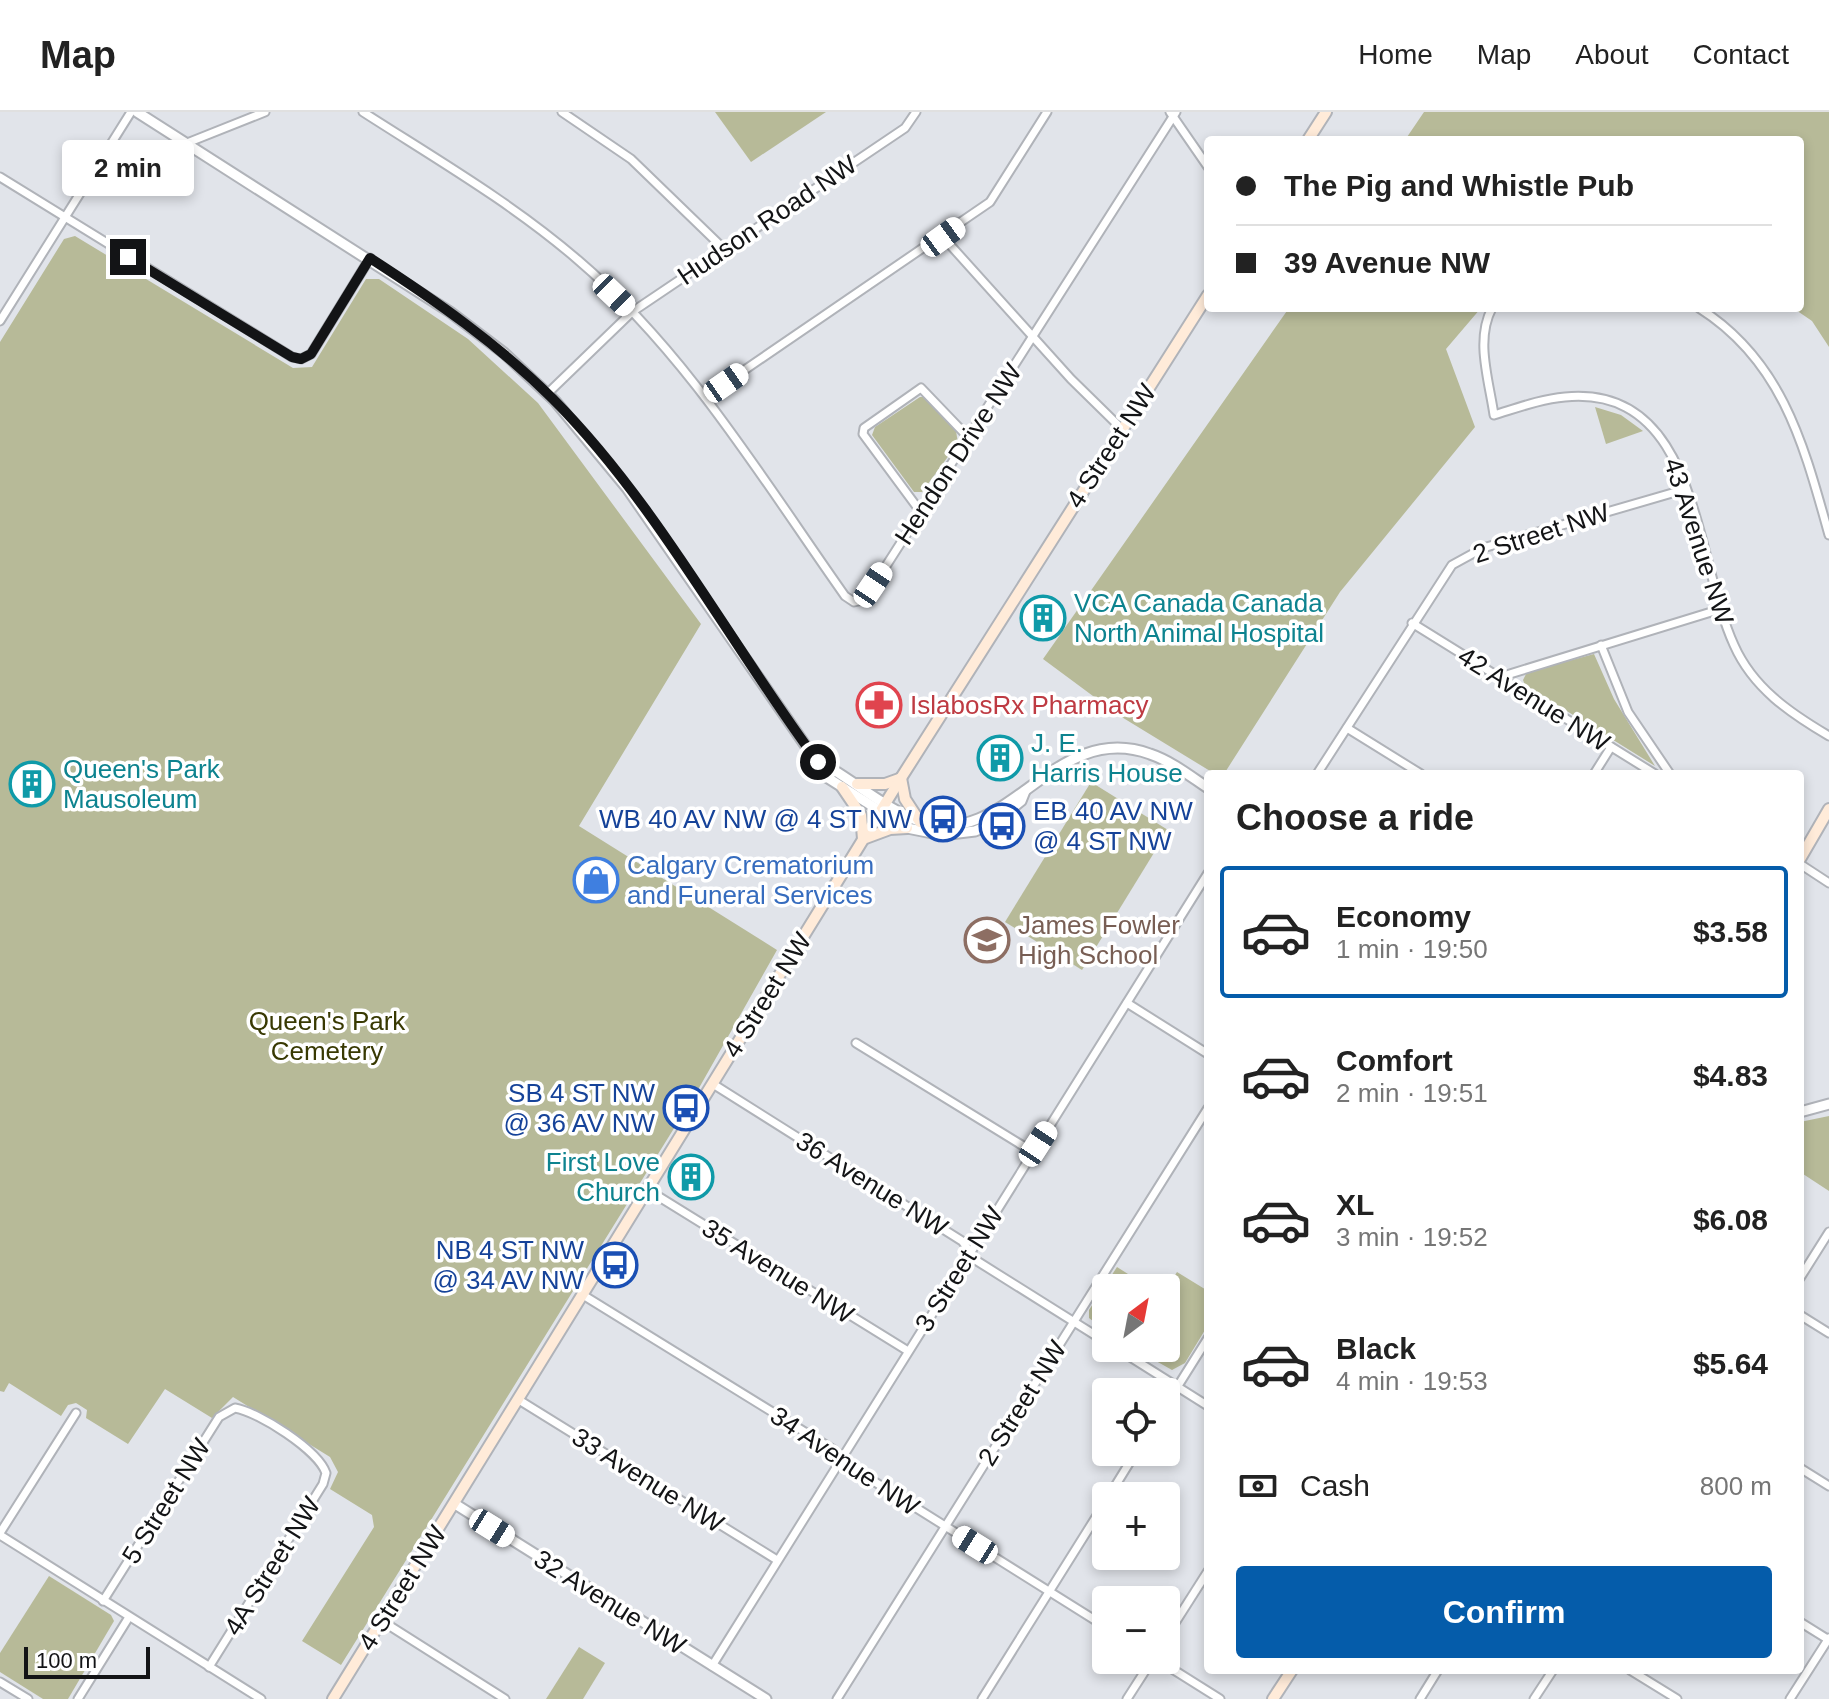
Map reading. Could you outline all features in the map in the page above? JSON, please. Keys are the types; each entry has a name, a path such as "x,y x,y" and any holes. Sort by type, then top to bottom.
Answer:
{"main road":[{"path":"1311,136 1326,112"},
{"name":"4 Street NW","path":"333,1699 901,778 1204,301"},
{"path":"857,784 885,784 901,778 905,799 920,822"},
{"path":"842,787 861,815 863,839 890,829 907,828"},
{"path":"1804,855 1829,809"},
{"path":"1273,1699 1289,1674"}],"street":[{"path":"0,321 131,112"},
{"path":"137,112 370,258 478,332 547,394 627,488 828,778 842,787 920,822 950,825 973,821 1025,791 1075,756 1114,747 1149,753 1204,786"},
{"path":"187,143 265,112"},
{"name":"Hendon Drive NW","path":"363,112 479,186 549,237 632,312 705,397 845,596 854,602 863,600 1173,114"},
{"path":"562,112 631,159 723,248"},
{"name":"Hudson Road NW","path":"547,394 632,312 905,128 916,112"},
{"path":"705,397 990,202 1047,112"},
{"path":"1173,114 1204,161"},
{"path":"0,177 292,357 301,359 311,354 370,258"},
{"path":"943,237 1109,420 1122,429"},
{"name":"43 Avenue NW","path":"1491,312 1484,343 1494,415 1563,397 1585,397 1617,405 1659,434 1675,458 1686,489 1733,644 1762,687 1781,705 1829,736"},
{"path":"1704,312 1737,336 1779,389 1799,432 1829,535"},
{"path":"920,511 863,434 864,428 921,388 967,436"},
{"name":"2 Street NW","path":"1320,770 1441,577 1475,551 1686,489"},
{"path":"1500,677 1721,609"},
{"name":"42 Avenue NW","path":"1412,623 1648,770"},
{"name":"42 Avenue NW","path":"1601,645 1628,712 1667,770"},
{"path":"1347,728 1415,770"},
{"path":"1597,770 1611,747"},
{"path":"821,766 857,784 907,828 942,835 975,831 992,824 1021,801 1025,791"},
{"path":"1804,865 1829,883"},
{"name":"3 Street NW","path":"712,1666 1204,879"},
{"path":"1127,1003 1204,1051"},
{"path":"856,1043 1033,1152"},
{"name":"36 Avenue NW","path":"713,1084 962,1241 977,1261 1092,1333"},
{"path":"1804,1111 1829,1104"},
{"name":"2 Street NW","path":"837,1699 1204,1114"},
{"name":"35 Avenue NW","path":"648,1190 908,1351"},
{"path":"1804,1272 1829,1232"},
{"name":"34 Avenue NW","path":"583,1295 1092,1618"},
{"path":"1804,1317 1829,1333"},
{"path":"1180,1381 1204,1344"},
{"path":"1138,1362 1164,1378"},
{"path":"1180,1388 1204,1403"},
{"name":"33 Avenue NW","path":"519,1400 777,1560"},
{"name":"5 Street NW","path":"103,1601 219,1417 235,1408 252,1413 322,1462"},
{"path":"76,1413 0,1534 261,1699"},
{"name":"4A Street NW","path":"209,1667 323,1484 326,1473 322,1462"},
{"path":"1804,1470 1829,1486"},
{"name":"32 Avenue NW","path":"455,1504 712,1666 754,1696 766,1699"},
{"path":"982,1699 1092,1522"},
{"path":"1180,1615 1204,1577"},
{"path":"78,1699 129,1617"},
{"path":"382,1621 505,1699"},
{"path":"1790,1699 1829,1639 1804,1624"},
{"path":"1127,1699 1143,1674"},
{"path":"1180,1674 1220,1699"},
{"path":"1420,1699 1436,1674"},
{"path":"1534,1699 1550,1674"},
{"path":"1636,1674 1677,1699"},
{"path":"0,1682 28,1699"}],"green space":[{"path":"715,112 826,112 751,162"},
{"path":"1424,112 1829,112 1829,347 1812,321 1799,312 1804,312 1804,136 1408,136"},
{"name":"Queen's Park Cemetery","path":"75,236 293,368 312,367 366,279 379,279 468,339 538,403 701,624 579,826 777,950 699,1088 341,1665 302,1641 374,1527 372,1515 330,1489 338,1472 330,1457 233,1397 212,1418 165,1389 128,1444 86,1418 87,1410 76,1403 68,1405 61,1416 9,1383 4,1392 0,1391 0,342 64,239"},
{"path":"1286,312 1478,312 1446,349 1475,427 1340,592 1227,770 1208,770 1120,716 1043,659"},
{"path":"920,397 925,397 956,431 958,443 922,492 914,492 872,435 875,427"},
{"path":"1595,407 1621,415 1643,431 1606,444"},
{"path":"1594,654 1614,699 1655,766 1525,685 1523,680 1527,672"},
{"path":"1091,782 1168,830 1082,970 1005,922"},
{"path":"1829,1116 1829,1191 1804,1175 1804,1121"},
{"path":"1117,1267 1128,1274 1112,1274"},
{"path":"1177,1272 1204,1289 1204,1332 1185,1363 1172,1370 1158,1362 1180,1362 1180,1274"},
{"path":"49,1576 111,1615 114,1621 68,1699 43,1699 0,1672 0,1653"},
{"path":"579,1647 605,1663 583,1699 546,1699"}],"place":[{"name":"VCA Canada Canada North Animal Hospital","path":"1043,618"},
{"name":"IslabosRx Pharmacy","path":"879,705"},
{"name":"J. E. Harris House","path":"1000,758"},
{"name":"Queen's Park Mausoleum","path":"32,784"},
{"name":"WB 40 AV NW @ 4 ST NW","path":"943,819"},
{"name":"EB 40 AV NW @ 4 ST NW","path":"1002,826"},
{"name":"Calgary Crematorium and Funeral Services","path":"596,880"},
{"name":"James Fowler High School","path":"987,940"},
{"name":"SB 4 ST NW @ 36 AV NW","path":"686,1108"},
{"name":"First Love Church","path":"691,1177"},
{"name":"NB 4 ST NW @ 34 AV NW","path":"615,1265"}],"route":[{"path":"128,257 292,357 301,359 311,354 370,258 478,332 555,401 627,488 818,762"}]}
